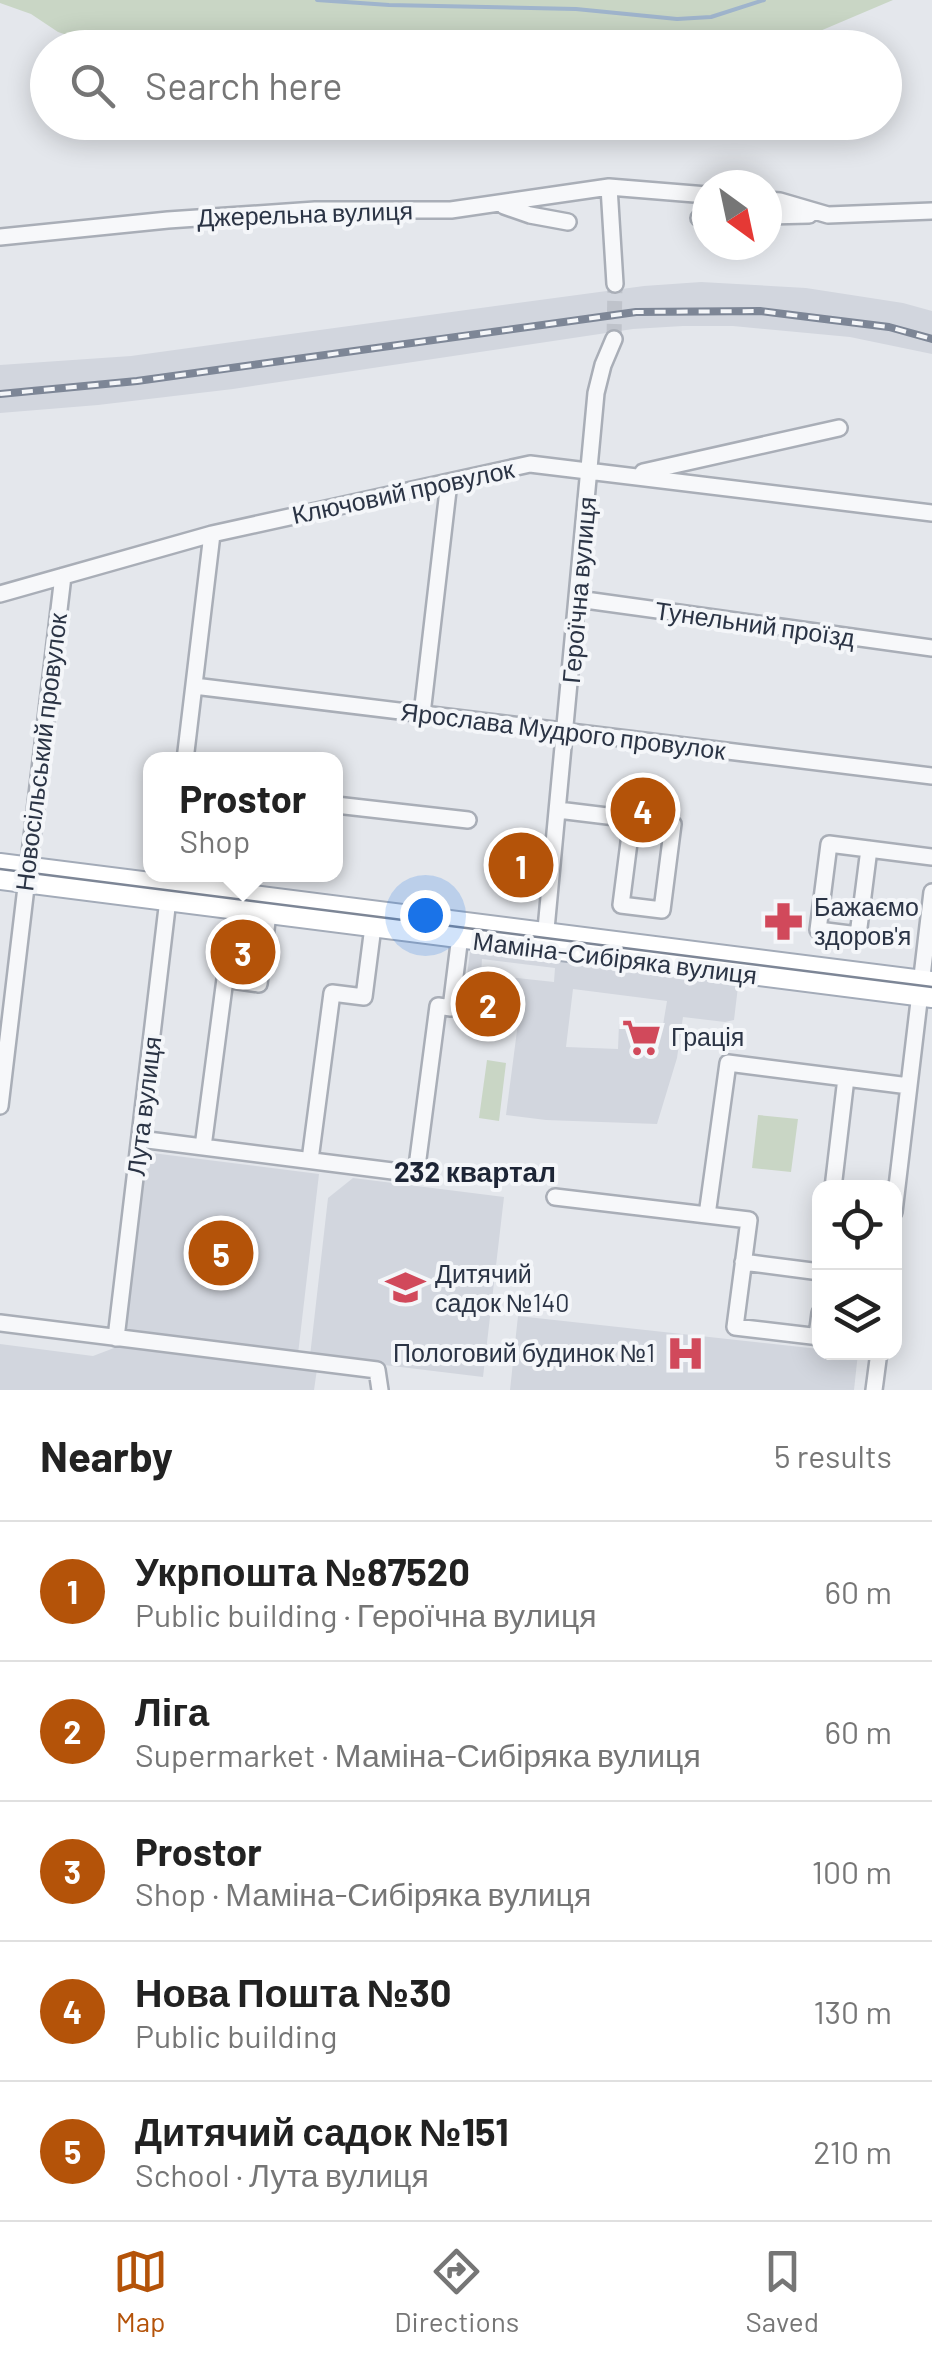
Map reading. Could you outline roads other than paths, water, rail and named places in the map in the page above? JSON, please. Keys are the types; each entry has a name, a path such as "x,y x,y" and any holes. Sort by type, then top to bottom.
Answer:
{"main road":[{"name":"Маміна-Сибіряка вулиця","path":"0,863 26,875"},
{"name":"Маміна-Сибіряка вулиця","path":"0,880 26,875 170,887 269,906 926,989"}],"street":[{"name":"Джерельна вулиця","path":"0,237 316,210 450,210 609,187 692,195"},
{"path":"609,187 615,284"},
{"path":"782,203 828,215"},
{"path":"498,204 568,222"},
{"path":"782,216 932,211"},
{"name":"Героїчна вулиця","path":"545,941 596,393 614,339"},
{"path":"628,476 839,428"},
{"name":"Ключовий провулок","path":"0,594 212,534 530,464 932,513"},
{"path":"422,714 449,482"},
{"path":"186,752 212,534"},
{"name":"Новосільський провулок","path":"0,1106 63,576"},
{"name":"Тунельний проїзд","path":"578,599 932,648"},
{"name":"Ярослава Мудрого провулок","path":"194,686 932,776"},
{"path":"343,806 468,820"},
{"path":"558,810 632,819 673,824 662,910 621,904 632,819"},
{"path":"869,849 858,935 818,930 829,844 869,849 932,857"},
{"name":"Лута вулиця","path":"116,1338 170,887"},
{"path":"898,1180 909,1086 924,1017 932,892"},
{"path":"203,1147 225,979 259,984 269,906"},
{"path":"310,1160 332,993 364,997 374,919"},
{"path":"140,1139 416,1174 438,1006 451,1008 461,930"},
{"path":"707,1215 728,1064 909,1086"},
{"path":"835,1180 846,1078"},
{"path":"554,1197 749,1220 735,1327 812,1335"},
{"path":"743,1262 812,1271"},
{"path":"0,1323 377,1370 380,1390"},
{"path":"874,1390 878,1360"}],"waterway":[{"path":"317,0 576,9 677,19 711,17 764,0"}],"tunnel":[{"path":"614,339 615,284"}],"tram line":[{"path":"0,869 932,987"}],"railway":[{"path":"0,394 137,381 636,312 760,311 889,327 932,339"}],"place":[{"name":"Нова Пошта №30","path":"643,810"},
{"name":"Укрпошта №87520","path":"521,865"},
{"name":"Бажаємо здоров'я","path":"784,921"},
{"name":"Prostor","path":"243,952"},
{"name":"Ліга","path":"488,1004"},
{"name":"Грація","path":"641,1037"},
{"name":"Дитячий садок №151","path":"221,1253"},
{"name":"Дитячий садок №140","path":"405,1288"},
{"name":"Пологовий будинок №1","path":"685,1353"}],"district":[{"name":"232 квартал","path":"475,1172"}]}
